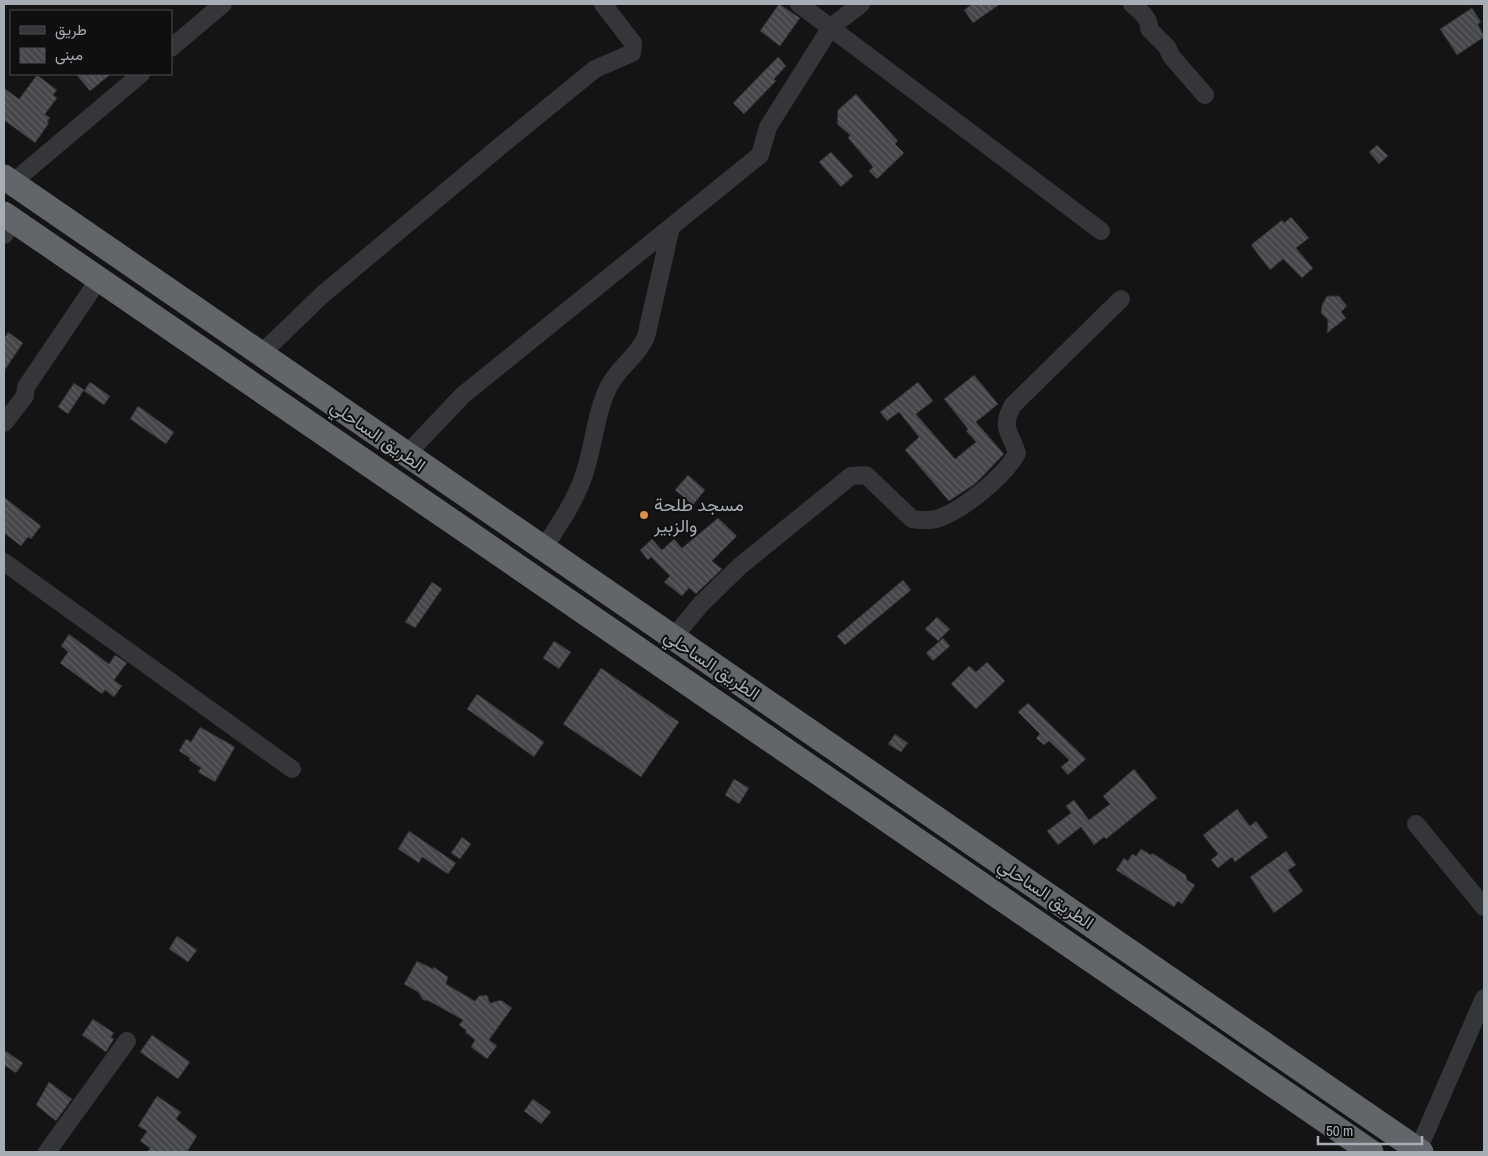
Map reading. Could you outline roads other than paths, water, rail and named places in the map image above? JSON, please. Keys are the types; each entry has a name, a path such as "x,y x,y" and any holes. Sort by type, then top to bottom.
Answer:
{"highway":[{"name":"الطريق الساحلي","path":"8,180 1419,1151"},
{"name":"الطريق الساحلي","path":"7,223 99,279 1371,1152"}],"street":[{"path":"172,47 223,4"},
{"path":"261,354 322,295 595,69 632,53 633,44 603,4"},
{"path":"799,4 1101,231"},
{"path":"406,455 463,395 762,152 768,127 831,27 861,4"},
{"path":"1132,4 1144,14 1150,25 1149,29 1167,47 1171,56 1205,95"},
{"path":"8,180 140,75"},
{"path":"543,549 565,514 584,476 593,435 609,387 641,349 646,337 670,227"},
{"path":"4,423 25,396 25,389 99,279"},
{"path":"672,638 701,604 740,566 850,476 866,474 912,520 934,520 954,512 972,499 1012,462 1017,452 1006,430 1005,418 1013,405 1122,299"},
{"path":"4,562 292,769"},
{"path":"1416,824 1484,907"},
{"path":"1419,1151 1484,998"},
{"path":"47,1152 127,1041"}],"place":[{"name":"مسجد طلحة والزبير","path":"644,515"}]}
